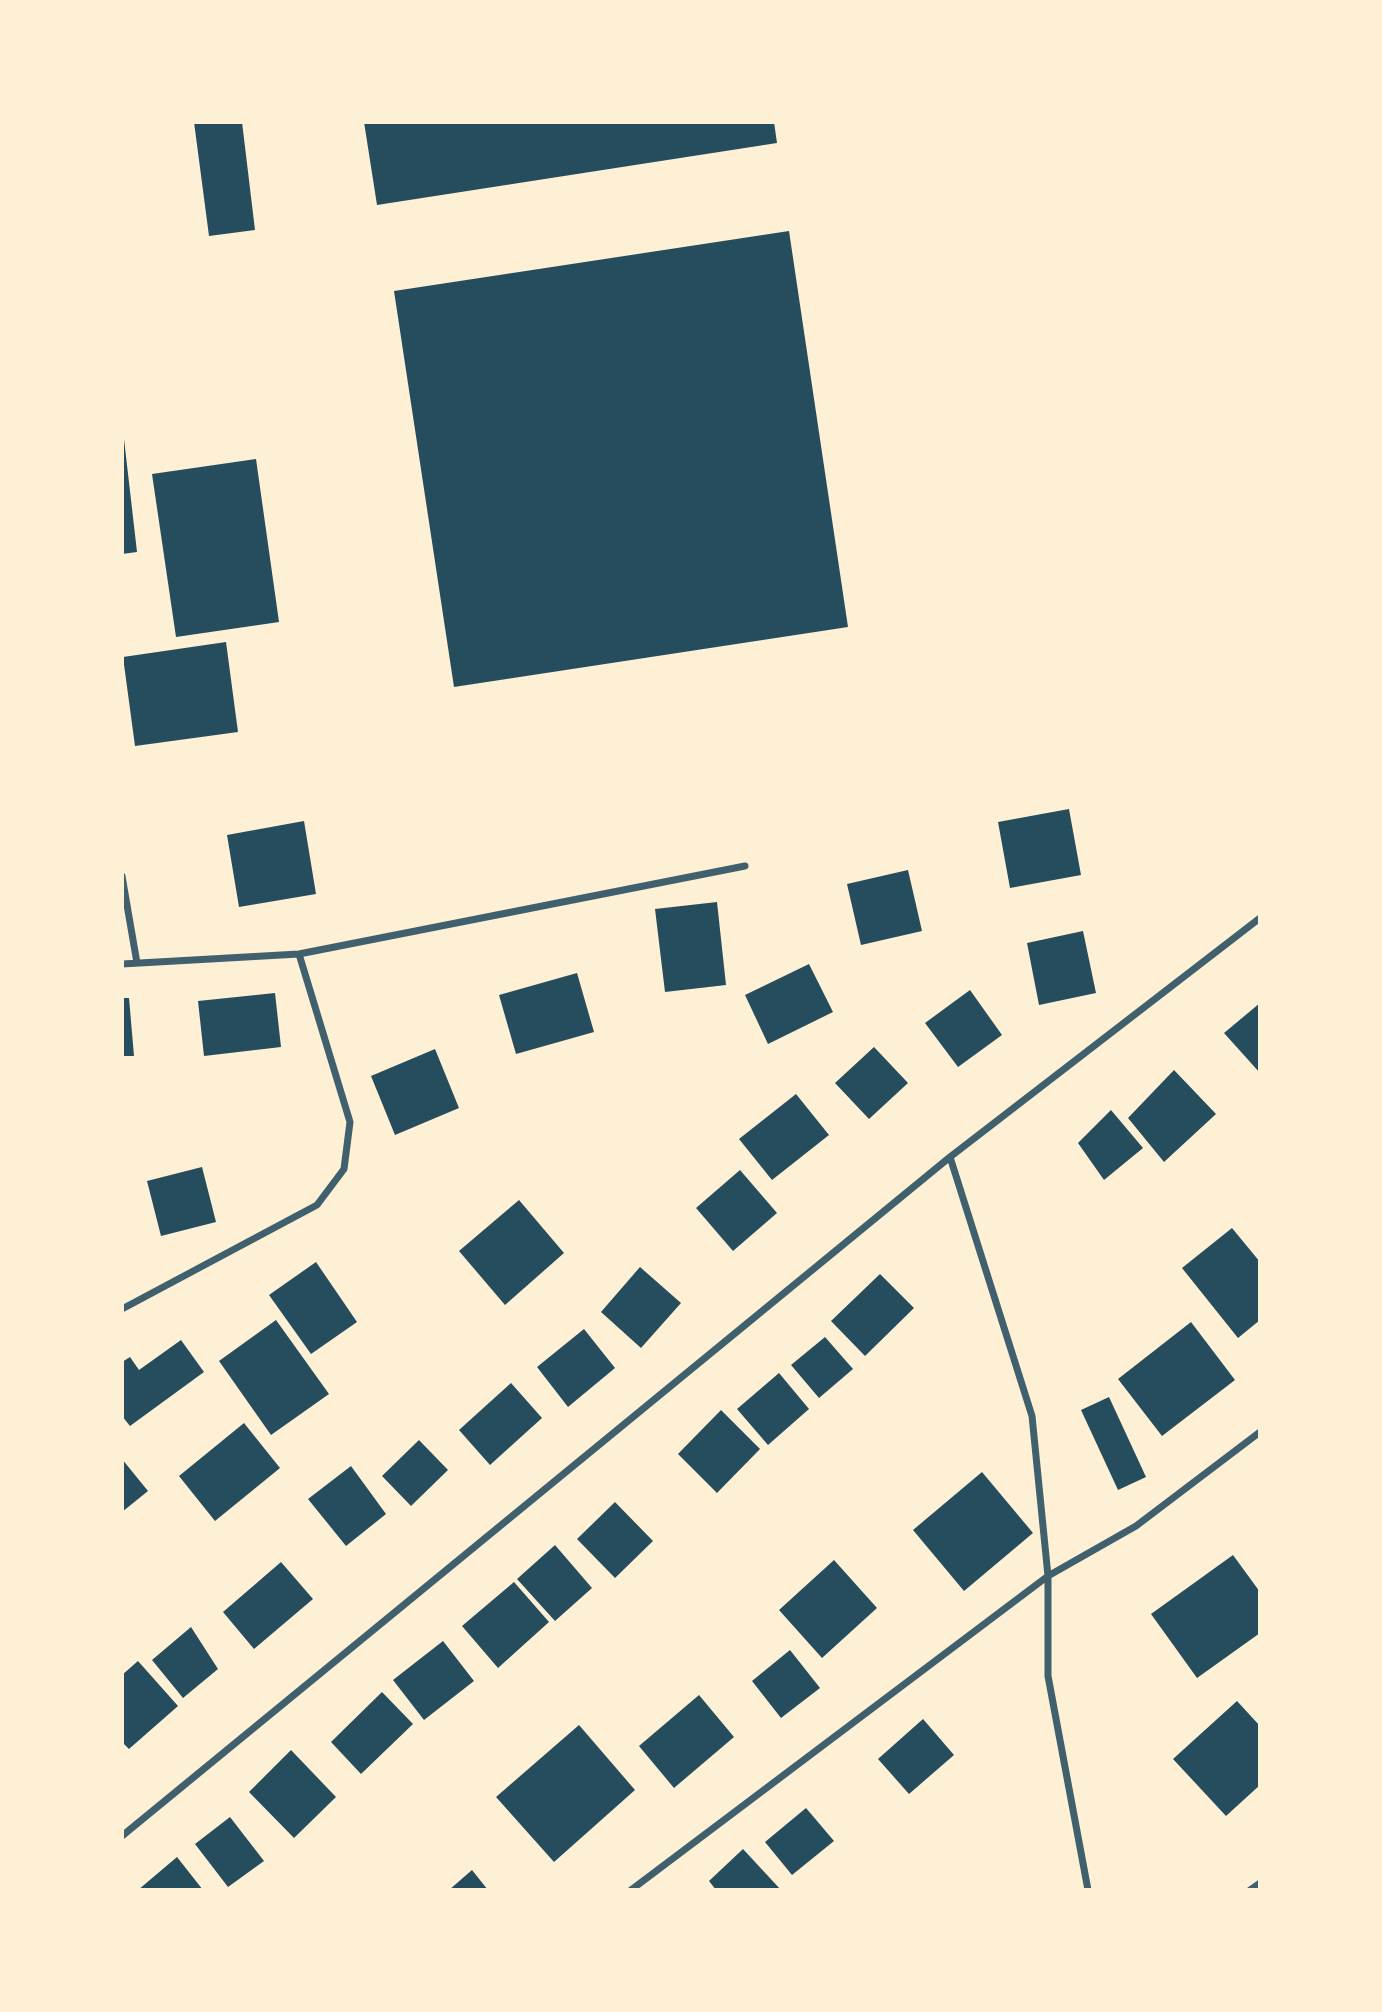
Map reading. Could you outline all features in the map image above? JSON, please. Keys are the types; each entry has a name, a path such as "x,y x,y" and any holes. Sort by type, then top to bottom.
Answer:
{"street":[{"path":"122,964 299,954 745,866"},
{"path":"122,876 137,963"},
{"path":"122,1836 950,1157 1259,918"},
{"path":"122,1309 317,1205 344,1169 351,1122 299,954"},
{"path":"950,1157 1032,1416 1048,1576 1048,1676 1088,1889"},
{"path":"631,1889 1048,1576 1136,1527 1259,1432"},
{"path":"1250,1889 1259,1883"}],"building":[{"path":"194,122 242,122 255,230 209,236"},
{"path":"364,122 774,122 777,143 377,205"},
{"path":"789,231 848,627 454,687 394,291"},
{"path":"124,439 137,552 122,554 122,440"},
{"path":"256,459 279,622 176,637 152,474"},
{"path":"226,642 238,732 135,746 123,657"},
{"path":"1069,809 1081,875 1010,888 998,822"},
{"path":"304,821 316,894 239,907 227,835"},
{"path":"908,870 922,931 861,945 847,884"},
{"path":"717,902 726,985 665,992 655,909"},
{"path":"1083,931 1096,993 1039,1005 1027,943"},
{"path":"809,964 833,1012 768,1044 745,995"},
{"path":"577,973 594,1032 516,1054 499,995"},
{"path":"970,990 1002,1035 958,1067 925,1023"},
{"path":"275,993 281,1047 204,1056 198,1001"},
{"path":"122,998 129,998 134,1056 122,1056"},
{"path":"1260,1003 1260,1073 1224,1033"},
{"path":"874,1047 908,1083 869,1119 835,1083"},
{"path":"435,1049 459,1108 395,1135 371,1076"},
{"path":"1174,1070 1216,1114 1164,1162 1128,1118"},
{"path":"796,1094 829,1135 772,1180 739,1139"},
{"path":"1111,1110 1143,1148 1104,1180 1078,1143"},
{"path":"202,1167 216,1222 161,1236 147,1181"},
{"path":"740,1170 777,1213 733,1251 696,1208"},
{"path":"519,1200 564,1253 505,1305 459,1251"},
{"path":"1232,1228 1260,1262 1260,1320 1238,1338 1182,1268"},
{"path":"316,1262 357,1322 311,1354 269,1295"},
{"path":"640,1267 681,1303 641,1348 601,1312"},
{"path":"880,1274 914,1308 865,1356 831,1321"},
{"path":"276,1320 329,1394 271,1435 219,1361"},
{"path":"1191,1322 1235,1380 1162,1436 1118,1379"},
{"path":"584,1329 615,1368 568,1407 537,1367"},
{"path":"825,1337 853,1369 819,1398 791,1365"},
{"path":"181,1340 204,1372 130,1426 122,1416 122,1362 130,1357 139,1370"},
{"path":"779,1373 809,1409 768,1445 737,1409"},
{"path":"511,1383 542,1418 490,1465 459,1430"},
{"path":"1109,1397 1146,1477 1118,1490 1081,1410"},
{"path":"721,1410 760,1449 717,1493 678,1454"},
{"path":"244,1423 280,1468 215,1521 179,1476"},
{"path":"419,1440 448,1470 411,1506 382,1476"},
{"path":"122,1459 148,1491 122,1512"},
{"path":"351,1466 386,1514 346,1546 308,1499"},
{"path":"982,1472 1033,1533 964,1591 913,1530"},
{"path":"615,1502 653,1541 615,1578 577,1539"},
{"path":"555,1545 592,1588 555,1621 517,1579"},
{"path":"1233,1555 1260,1592 1260,1633 1197,1678 1151,1614"},
{"path":"834,1560 877,1608 822,1658 779,1610"},
{"path":"281,1562 313,1599 254,1649 223,1612"},
{"path":"514,1582 549,1622 498,1668 462,1626"},
{"path":"191,1627 218,1669 183,1698 152,1660"},
{"path":"443,1641 474,1681 424,1720 393,1680"},
{"path":"790,1650 820,1688 781,1718 752,1681"},
{"path":"138,1661 178,1706 129,1749 122,1742 122,1675"},
{"path":"382,1692 413,1724 361,1774 331,1742"},
{"path":"699,1695 734,1737 674,1788 639,1746"},
{"path":"1237,1701 1260,1726 1260,1785 1226,1816 1173,1759"},
{"path":"923,1719 954,1755 909,1794 878,1759"},
{"path":"579,1725 635,1790 554,1862 496,1797"},
{"path":"291,1750 336,1797 294,1838 249,1792"},
{"path":"806,1808 834,1841 792,1875 765,1842"},
{"path":"230,1817 264,1861 228,1887 195,1844"},
{"path":"743,1849 781,1890 716,1890 709,1881"},
{"path":"177,1857 203,1890 138,1890"},
{"path":"472,1870 488,1890 449,1890"}]}
